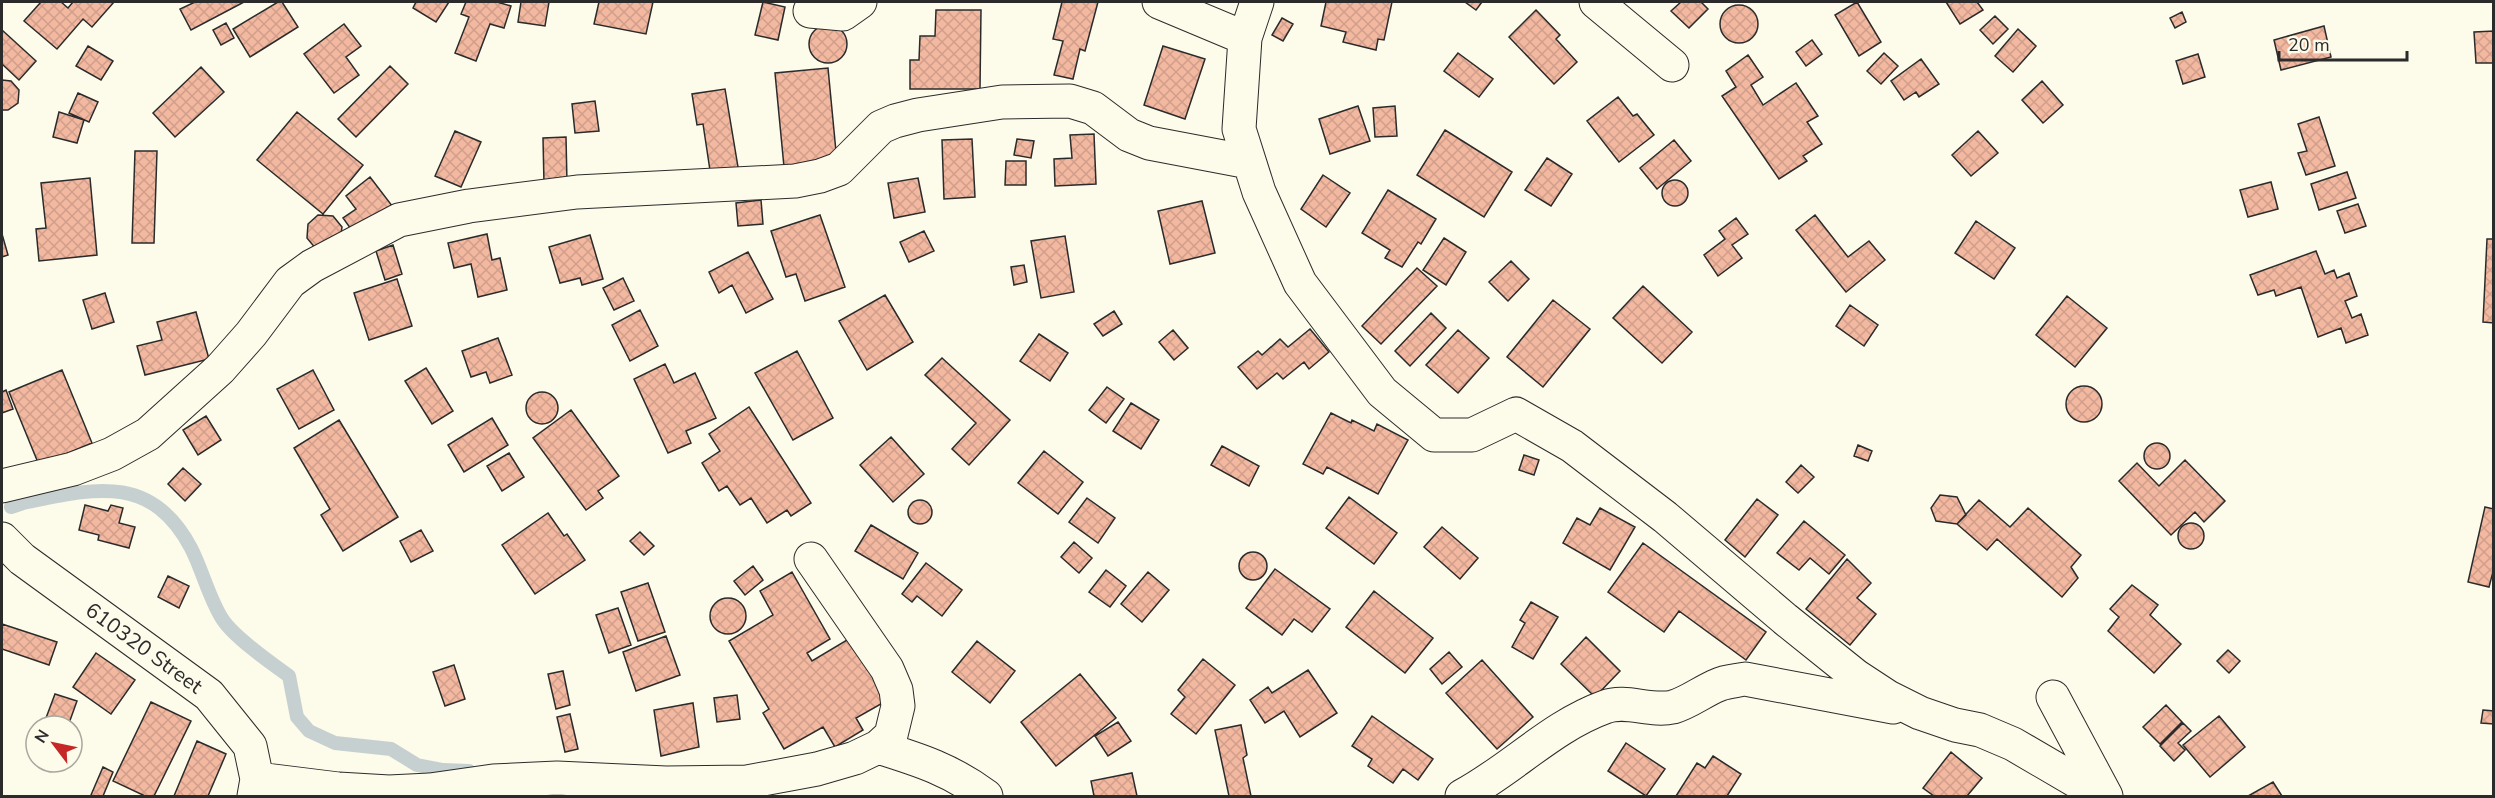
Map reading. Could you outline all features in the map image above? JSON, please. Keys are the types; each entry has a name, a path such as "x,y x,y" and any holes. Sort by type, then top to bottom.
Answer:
{"street":[{"path":"810,10 843,14 860,2"},
{"path":"1159,2 1245,38"},
{"path":"1257,2 1245,38 1239,129 1249,162 1259,192 1300,283 1382,392 1434,435 1472,435 1516,414 1572,446 1665,517 1785,619 1888,697 1920,713 1955,725 1980,730 2013,744 2104,796"},
{"path":"1596,2 1672,65"},
{"path":"2,486 73,469 112,454 148,434 220,369 251,334 290,282 312,266 399,220 469,206 577,192 795,181 839,169 881,127 895,121 918,115 1002,102 1070,101 1093,108 1129,135 1149,143 1249,162"},
{"name":"610320 Street","path":"2,539 22,560 208,695 250,746 256,788"},
{"path":"256,788 389,792 557,778 666,783 747,782 817,769 855,758 879,747 891,735 898,706 896,690 887,669 811,560"},
{"path":"1462,796 1500,773 1562,728 1606,706 1628,704 1651,708 1673,707 1728,682 1745,679 1920,713"},
{"path":"2053,697 2104,796"},
{"path":"879,747 933,764 970,784 986,796"}],"building":[{"path":"41,2 61,2 68,8 73,2 114,2 92,27 83,19 57,49 24,21"},
{"path":"195,2 244,2 191,30 180,9"},
{"path":"278,2 282,2 298,27 250,57 233,29"},
{"path":"416,2 449,2 436,22 413,8"},
{"path":"466,2 497,2 511,6 504,28 490,24 476,61 455,53 469,17 461,14"},
{"path":"521,2 549,2 545,26 518,22"},
{"path":"599,2 653,2 646,34 594,24"},
{"path":"763,2 785,7 778,40 755,35"},
{"path":"1062,2 1098,2 1085,51 1080,49 1073,79 1054,75 1063,41 1053,39"},
{"path":"1326,2 1392,2 1384,40 1378,39 1376,50 1343,42 1346,32 1321,26"},
{"path":"1465,2 1482,2 1476,10"},
{"path":"1681,2 1701,2 1708,9 1689,28 1671,11"},
{"path":"1857,2 1881,42 1859,56 1835,15"},
{"path":"1946,2 1977,2 1983,10 1960,24"},
{"path":"1739,5 1753,10 1758,24 1753,38 1739,43 1725,38 1720,24 1725,10"},
{"path":"936,10 981,10 980,89 910,89 910,60 919,60 920,36 935,36"},
{"path":"1536,10 1560,35 1556,39 1577,62 1554,84 1509,37"},
{"path":"2182,12 2186,22 2175,28 2170,18"},
{"path":"1995,16 2008,29 1993,44 1980,30"},
{"path":"1282,18 1293,24 1283,41 1272,35"},
{"path":"226,23 234,38 221,45 213,30"},
{"path":"344,24 361,46 346,57 359,75 334,93 304,54"},
{"path":"828,25 841,31 847,44 841,57 828,63 815,57 809,44 815,31"},
{"path":"2324,26 2331,57 2281,70 2274,40"},
{"path":"2018,29 2036,46 2013,72 1995,56"},
{"path":"2,30 36,61 19,80 2,64"},
{"path":"2494,31 2494,63 2476,63 2474,32"},
{"path":"1812,40 1822,54 1806,66 1796,52"},
{"path":"88,46 113,61 101,80 76,66"},
{"path":"1163,46 1205,59 1185,119 1144,105"},
{"path":"1458,53 1493,79 1479,97 1444,71"},
{"path":"1884,53 1898,66 1881,84 1867,71"},
{"path":"2198,54 2205,77 2183,84 2176,61"},
{"path":"1748,55 1763,77 1751,85 1763,105 1796,83 1818,116 1807,122 1822,144 1803,156 1807,161 1779,179 1722,96 1736,87 1726,71"},
{"path":"1921,59 1939,84 1919,97 1916,92 1904,100 1891,81"},
{"path":"390,66 408,84 356,137 338,119"},
{"path":"201,67 224,92 175,137 153,113"},
{"path":"828,68 837,162 784,167 775,73"},
{"path":"2,80 11,81 19,90 18,103 8,110 2,110"},
{"path":"2042,81 2063,105 2043,123 2022,100"},
{"path":"725,89 739,173 711,177 703,124 697,125 692,94"},
{"path":"78,93 98,102 89,122 69,113"},
{"path":"1618,97 1633,116 1637,114 1654,135 1619,162 1587,121"},
{"path":"595,101 599,131 575,133 572,104"},
{"path":"1358,106 1370,141 1330,154 1319,119"},
{"path":"1395,106 1397,136 1375,137 1373,108"},
{"path":"59,112 84,120 77,143 53,137"},
{"path":"297,112 363,165 323,214 257,160"},
{"path":"2319,117 2335,166 2306,175 2298,153 2307,151 2298,124"},
{"path":"1445,130 1512,172 1484,217 1417,175"},
{"path":"455,131 481,142 461,187 435,176"},
{"path":"1978,131 1998,153 1971,176 1952,155"},
{"path":"1094,134 1096,184 1055,186 1054,159 1072,158 1070,135"},
{"path":"566,137 567,183 544,184 543,138"},
{"path":"972,139 975,197 944,199 942,140"},
{"path":"1017,139 1034,141 1031,158 1014,155"},
{"path":"1674,140 1691,161 1657,189 1640,168"},
{"path":"135,151 157,151 154,243 132,243"},
{"path":"1547,158 1572,174 1551,206 1525,190"},
{"path":"1006,161 1026,161 1026,185 1005,185"},
{"path":"2347,172 2356,198 2319,210 2311,184"},
{"path":"1323,175 1350,193 1326,227 1301,209"},
{"path":"370,177 393,207 356,236 343,218 356,209 346,196"},
{"path":"90,178 97,255 39,261 36,229 46,228 41,183"},
{"path":"918,178 925,212 894,218 888,183"},
{"path":"1675,180 1684,184 1688,193 1684,202 1675,206 1666,202 1662,193 1666,184"},
{"path":"2271,182 2278,209 2248,217 2240,190"},
{"path":"1388,190 1436,219 1421,244 1418,242 1402,267 1385,258 1390,250 1362,233"},
{"path":"761,200 763,224 738,226 736,203"},
{"path":"1202,201 1215,253 1170,264 1158,211"},
{"path":"2358,204 2366,226 2345,233 2337,211"},
{"path":"318,215 333,216 342,227 340,241 316,249 307,238 308,224"},
{"path":"820,215 845,287 805,301 796,274 786,277 771,231"},
{"path":"1815,215 1848,257 1869,241 1885,260 1846,292 1796,230"},
{"path":"1736,218 1748,234 1732,245 1742,258 1718,276 1704,255 1725,239 1719,231"},
{"path":"1976,221 2015,248 1994,279 1955,253"},
{"path":"924,231 934,251 909,262 900,242"},
{"path":"2,234 8,255 2,257"},
{"path":"487,234 492,260 500,258 507,290 478,297 471,264 454,268 448,243"},
{"path":"590,235 603,279 582,285 580,278 560,283 549,247"},
{"path":"1065,236 1074,292 1041,298 1031,241"},
{"path":"1444,238 1466,252 1446,285 1423,270"},
{"path":"2487,239 2494,239 2494,323 2483,322"},
{"path":"393,245 402,274 385,280 376,251"},
{"path":"2316,251 2325,274 2334,270 2337,278 2349,273 2357,296 2345,301 2352,318 2361,314 2368,335 2346,343 2341,328 2318,337 2301,287 2276,296 2274,290 2258,295 2250,275"},
{"path":"748,252 773,299 746,313 732,285 719,293 709,272"},
{"path":"1511,261 1529,279 1508,301 1489,282"},
{"path":"1024,265 1027,282 1014,285 1011,267"},
{"path":"1417,268 1437,286 1381,344 1362,326"},
{"path":"623,278 634,301 614,310 603,288"},
{"path":"397,279 412,326 369,340 354,293"},
{"path":"1643,286 1692,332 1662,363 1613,318"},
{"path":"105,293 114,322 92,329 83,300"},
{"path":"885,295 913,342 867,370 839,321"},
{"path":"2067,296 2107,328 2075,367 2036,335"},
{"path":"1553,300 1590,329 1543,387 1507,357"},
{"path":"1850,305 1878,325 1864,346 1836,326"},
{"path":"640,310 658,346 630,361 612,325"},
{"path":"1114,311 1122,324 1103,336 1094,324"},
{"path":"196,312 209,359 145,375 137,346 162,340 157,322"},
{"path":"1431,313 1446,328 1410,366 1395,351"},
{"path":"1310,329 1329,352 1309,369 1304,362 1283,379 1277,373 1257,389 1238,367 1258,351 1262,355 1280,339 1288,347"},
{"path":"1173,330 1188,348 1174,360 1159,342"},
{"path":"1458,330 1489,358 1458,393 1426,365"},
{"path":"1039,334 1068,353 1050,381 1020,361"},
{"path":"498,338 512,375 490,383 486,372 471,377 462,351"},
{"path":"797,351 833,418 793,440 755,373"},
{"path":"942,358 1010,420 969,465 952,449 976,423 925,375"},
{"path":"665,364 674,383 695,373 716,418 686,431 691,443 668,453 634,379"},
{"path":"426,368 453,411 432,424 405,381"},
{"path":"62,370 92,443 39,465 9,392"},
{"path":"313,370 334,410 299,429 277,389"},
{"path":"2084,386 2097,391 2102,404 2097,417 2084,422 2071,417 2066,404 2071,391"},
{"path":"1107,387 1124,399 1106,423 1089,410"},
{"path":"6,390 13,409 2,413 2,392"},
{"path":"542,392 553,397 558,408 553,419 542,424 531,419 526,408 531,397"},
{"path":"1131,403 1159,420 1141,449 1113,431"},
{"path":"749,407 811,503 791,516 787,510 767,523 751,498 740,505 727,486 719,491 702,463 720,451 709,434"},
{"path":"571,410 619,476 598,491 603,498 586,510 533,438"},
{"path":"1331,413 1374,431 1377,424 1408,440 1378,494 1327,467 1323,474 1303,464"},
{"path":"206,416 221,440 198,455 183,430"},
{"path":"492,418 508,445 464,472 448,445"},
{"path":"339,420 398,517 343,551 321,515 330,509 294,448"},
{"path":"891,437 924,474 893,502 860,465"},
{"path":"2157,443 2166,447 2170,456 2166,465 2157,469 2148,465 2144,456 2148,447"},
{"path":"1858,445 1872,451 1868,461 1854,456"},
{"path":"1222,446 1259,466 1249,486 1211,465"},
{"path":"1044,451 1083,482 1058,514 1018,483"},
{"path":"509,453 524,477 502,491 487,466"},
{"path":"1524,455 1539,460 1534,475 1519,470"},
{"path":"2185,460 2225,501 2204,522 2195,512 2171,535 2119,481 2137,463 2159,486"},
{"path":"1801,465 1814,477 1798,493 1786,482"},
{"path":"183,468 201,484 185,501 168,484"},
{"path":"1940,495 1957,497 1966,515 1957,524 1936,521 1931,508"},
{"path":"1349,497 1397,533 1374,564 1326,528"},
{"path":"1087,498 1115,518 1098,543 1069,522"},
{"path":"1757,499 1778,515 1745,557 1725,540"},
{"path":"920,500 929,503 932,512 929,521 920,524 911,521 908,512 911,503"},
{"path":"1979,500 2010,527 2028,508 2081,555 2071,567 2078,578 2062,597 1997,539 1987,550 1957,524"},
{"path":"85,505 108,511 111,505 123,508 119,523 135,527 129,548 98,540 99,535 79,530"},
{"path":"2485,507 2494,509 2494,568 2489,587 2468,582"},
{"path":"1600,508 1635,527 1610,570 1563,543 1577,518 1590,525"},
{"path":"548,513 564,536 567,534 585,560 535,594 502,545"},
{"path":"1804,521 1845,555 1829,574 1810,558 1799,570 1777,553"},
{"path":"2191,523 2201,526 2204,536 2201,546 2191,549 2181,546 2178,536 2181,526"},
{"path":"871,525 918,553 903,579 855,551"},
{"path":"1442,527 1478,558 1460,579 1424,547"},
{"path":"421,530 433,551 411,562 400,541"},
{"path":"640,532 654,546 644,555 630,541"},
{"path":"1074,542 1092,558 1079,573 1061,557"},
{"path":"1643,543 1766,632 1746,660 1679,611 1664,632 1608,592"},
{"path":"1253,552 1263,556 1267,566 1263,576 1253,580 1243,576 1239,566 1243,556"},
{"path":"1847,559 1871,583 1857,598 1876,614 1850,645 1806,609"},
{"path":"926,563 962,590 942,616 917,596 912,602 902,594"},
{"path":"753,566 763,580 745,595 734,581"},
{"path":"1275,569 1330,609 1312,632 1294,619 1282,635 1246,608"},
{"path":"1106,570 1126,586 1110,607 1089,592"},
{"path":"792,572 830,639 807,653 812,661 852,637 888,700 856,718 863,730 835,747 823,727 784,749 763,713 769,709 729,641 773,615 760,591"},
{"path":"1148,572 1169,590 1142,622 1121,604"},
{"path":"168,576 189,586 179,608 158,597"},
{"path":"648,583 665,632 638,641 621,592"},
{"path":"2132,585 2158,605 2150,615 2181,644 2154,673 2108,631 2119,617 2110,609"},
{"path":"1374,591 1433,638 1405,673 1346,627"},
{"path":"728,598 741,603 746,616 741,629 728,634 715,629 710,616 715,603"},
{"path":"1531,602 1558,617 1533,659 1512,647 1525,623 1520,620"},
{"path":"618,608 631,645 609,653 596,615"},
{"path":"2,624 57,642 49,665 2,649"},
{"path":"666,636 680,675 636,691 623,652"},
{"path":"1586,637 1620,671 1595,697 1561,664"},
{"path":"977,641 1015,671 990,703 952,672"},
{"path":"2228,650 2240,661 2229,673 2217,661"},
{"path":"1449,652 1462,667 1442,684 1430,669"},
{"path":"96,653 135,680 111,714 73,687"},
{"path":"1203,659 1235,685 1196,734 1171,714 1185,697 1178,690"},
{"path":"1482,660 1533,717 1497,749 1446,693"},
{"path":"454,665 465,699 445,706 433,672"},
{"path":"1308,670 1337,713 1300,737 1284,711 1265,723 1250,700 1268,687 1272,693"},
{"path":"563,671 570,705 556,709 548,674"},
{"path":"1080,674 1116,718 1056,766 1021,722"},
{"path":"55,694 77,701 72,714 48,714"},
{"path":"737,695 740,719 717,722 714,698"},
{"path":"151,702 191,721 154,796 145,796 113,781"},
{"path":"693,703 699,747 661,756 654,710"},
{"path":"2166,705 2182,722 2160,744 2143,727"},
{"path":"2483,710 2494,711 2494,724 2481,723"},
{"path":"570,714 578,749 565,752 557,717"},
{"path":"1372,716 1433,759 1418,780 1403,769 1393,783 1368,766 1372,759 1352,746"},
{"path":"2219,716 2245,747 2210,777 2183,745"},
{"path":"1118,722 1131,741 1108,756 1095,736"},
{"path":"2183,723 2191,731 2178,743 2185,750 2174,761 2160,746"},
{"path":"1241,725 1247,755 1243,758 1251,796 1229,796 1215,730"},
{"path":"197,741 226,754 208,796 174,796"},
{"path":"1626,743 1665,769 1646,796 1608,771"},
{"path":"1951,752 1982,778 1967,796 1934,796 1923,788"},
{"path":"1713,756 1741,774 1727,796 1676,796 1697,763 1705,768"},
{"path":"103,767 113,772 103,796 91,795"},
{"path":"1132,773 1137,796 1094,796 1091,781"},
{"path":"2273,782 2282,796 2248,796"}],"waterway":[{"path":"11,507 73,493 96,491 118,492 138,497 158,507 175,524 191,548 223,620 244,642 289,676 297,717 309,731 335,743 391,749 417,765 443,770 469,771"}]}
